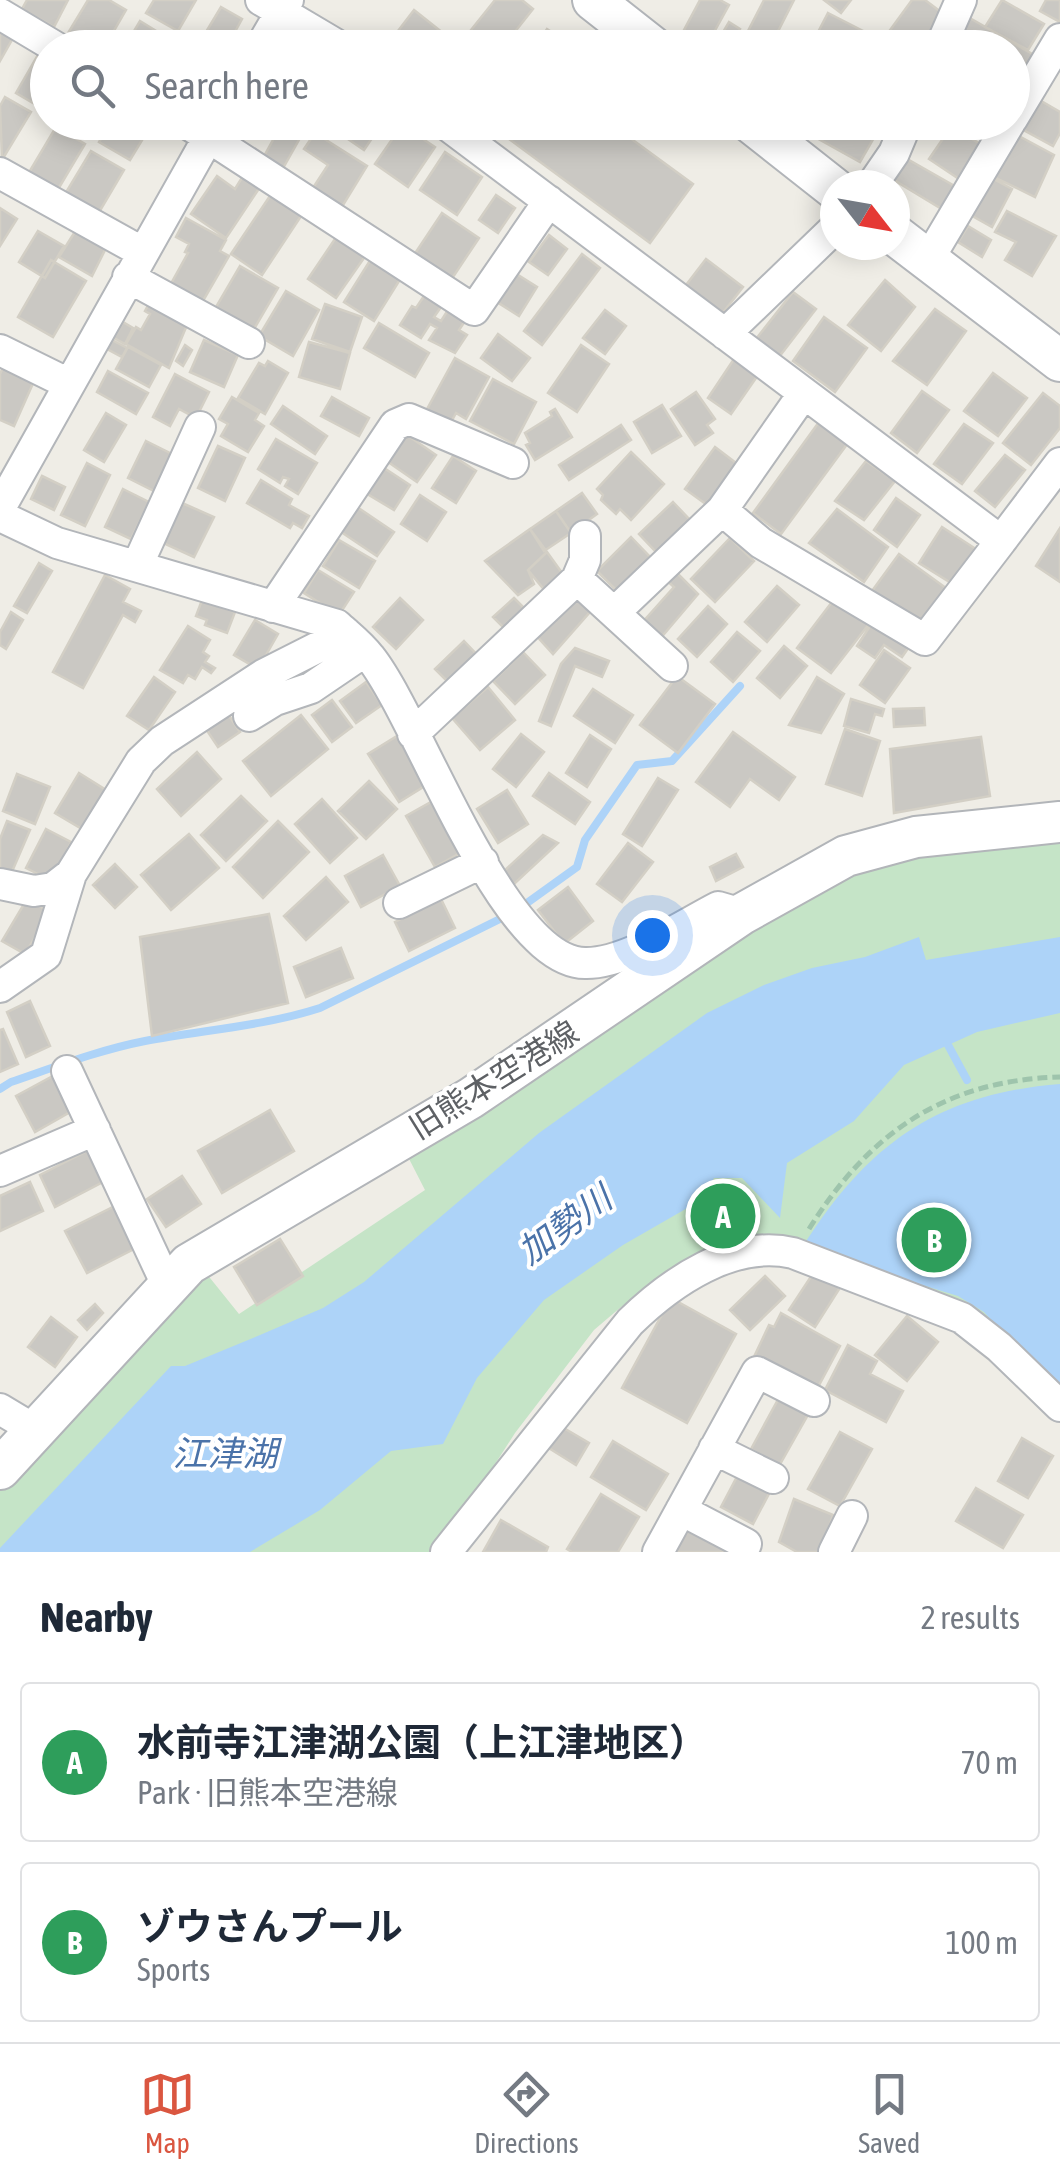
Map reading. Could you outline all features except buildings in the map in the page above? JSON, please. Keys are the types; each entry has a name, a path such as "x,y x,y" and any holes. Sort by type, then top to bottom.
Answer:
{"street":[{"path":"593,0 631,30"},
{"path":"947,30 959,1"},
{"path":"267,30 276,4 315,30"},
{"path":"0,14 30,32"},
{"path":"1030,89 1060,39"},
{"path":"198,140 136,264 0,512 58,543 337,625 355,642 413,734 483,862 535,938 557,954 580,964 608,962 718,908 742,914"},
{"path":"223,140 474,310 549,201"},
{"path":"467,140 1001,541"},
{"path":"773,140 820,177"},
{"path":"882,170 900,140"},
{"path":"928,260 1000,140"},
{"path":"0,173 249,343"},
{"path":"725,334 820,242"},
{"path":"910,246 1060,361"},
{"path":"0,350 69,384"},
{"path":"615,612 722,510 804,393"},
{"path":"273,607 395,426 409,419 513,463"},
{"path":"137,566 200,426"},
{"path":"722,510 761,542 924,640 1060,462"},
{"path":"413,734 577,580 586,536"},
{"path":"577,580 672,666"},
{"path":"248,716 275,700 311,688 355,642"},
{"path":"0,988 46,955 71,874 141,761 162,742 263,675 355,642"},
{"name":"旧熊本空港線","path":"0,1469 189,1264 471,1098 742,914 846,856 916,838 1060,822"},
{"path":"399,903 483,862"},
{"path":"0,884 34,892 53,888 71,874"},
{"path":"67,1071 168,1285"},
{"path":"0,1171 95,1130"},
{"path":"446,1552 630,1322 660,1294 691,1274 770,1248 793,1252 962,1318 1060,1406"},
{"path":"658,1552 757,1372 814,1401"},
{"path":"0,1408 34,1430"},
{"path":"714,1449 773,1478"},
{"path":"680,1510 746,1544"},
{"path":"834,1552 852,1516"}],"path":[{"path":"793,1252 843,1178 893,1133 937,1103 982,1086 1060,1077"}],"green space":[{"path":"1060,841 1060,1396 982,1315 793,1245 693,1261 621,1307 594,1330 429,1552 0,1552 0,1485 206,1273 239,1314 425,1190 405,1151 869,854"}],"water":[{"name":"江津湖","path":"919,937 926,960 1060,937 1060,1013 977,1032 904,1065 854,1121 787,1163 780,1218 742,1178 714,1178 703,1199 623,1245 544,1300 477,1378 443,1444 391,1451 320,1510 250,1552 0,1552 171,1366 185,1366 323,1308 364,1282 539,1133 707,1013 764,985 812,968 865,957"},
{"path":"1060,1084 1060,1394 984,1312 958,1296 802,1248 852,1180 909,1131 977,1099"}],"waterway":[{"path":"520,908 577,867 585,840 637,765 672,761 740,686"},
{"path":"0,1089 11,1082 128,1045 320,1008 508,915"},
{"path":"948,1045 967,1080"}],"place":[{"name":"水前寺江津湖公園（上江津地区）","path":"723,1216"},
{"name":"ゾウさんプール","path":"934,1240"}],"water label":[{"name":"加勢川","path":"565,1225"}]}
